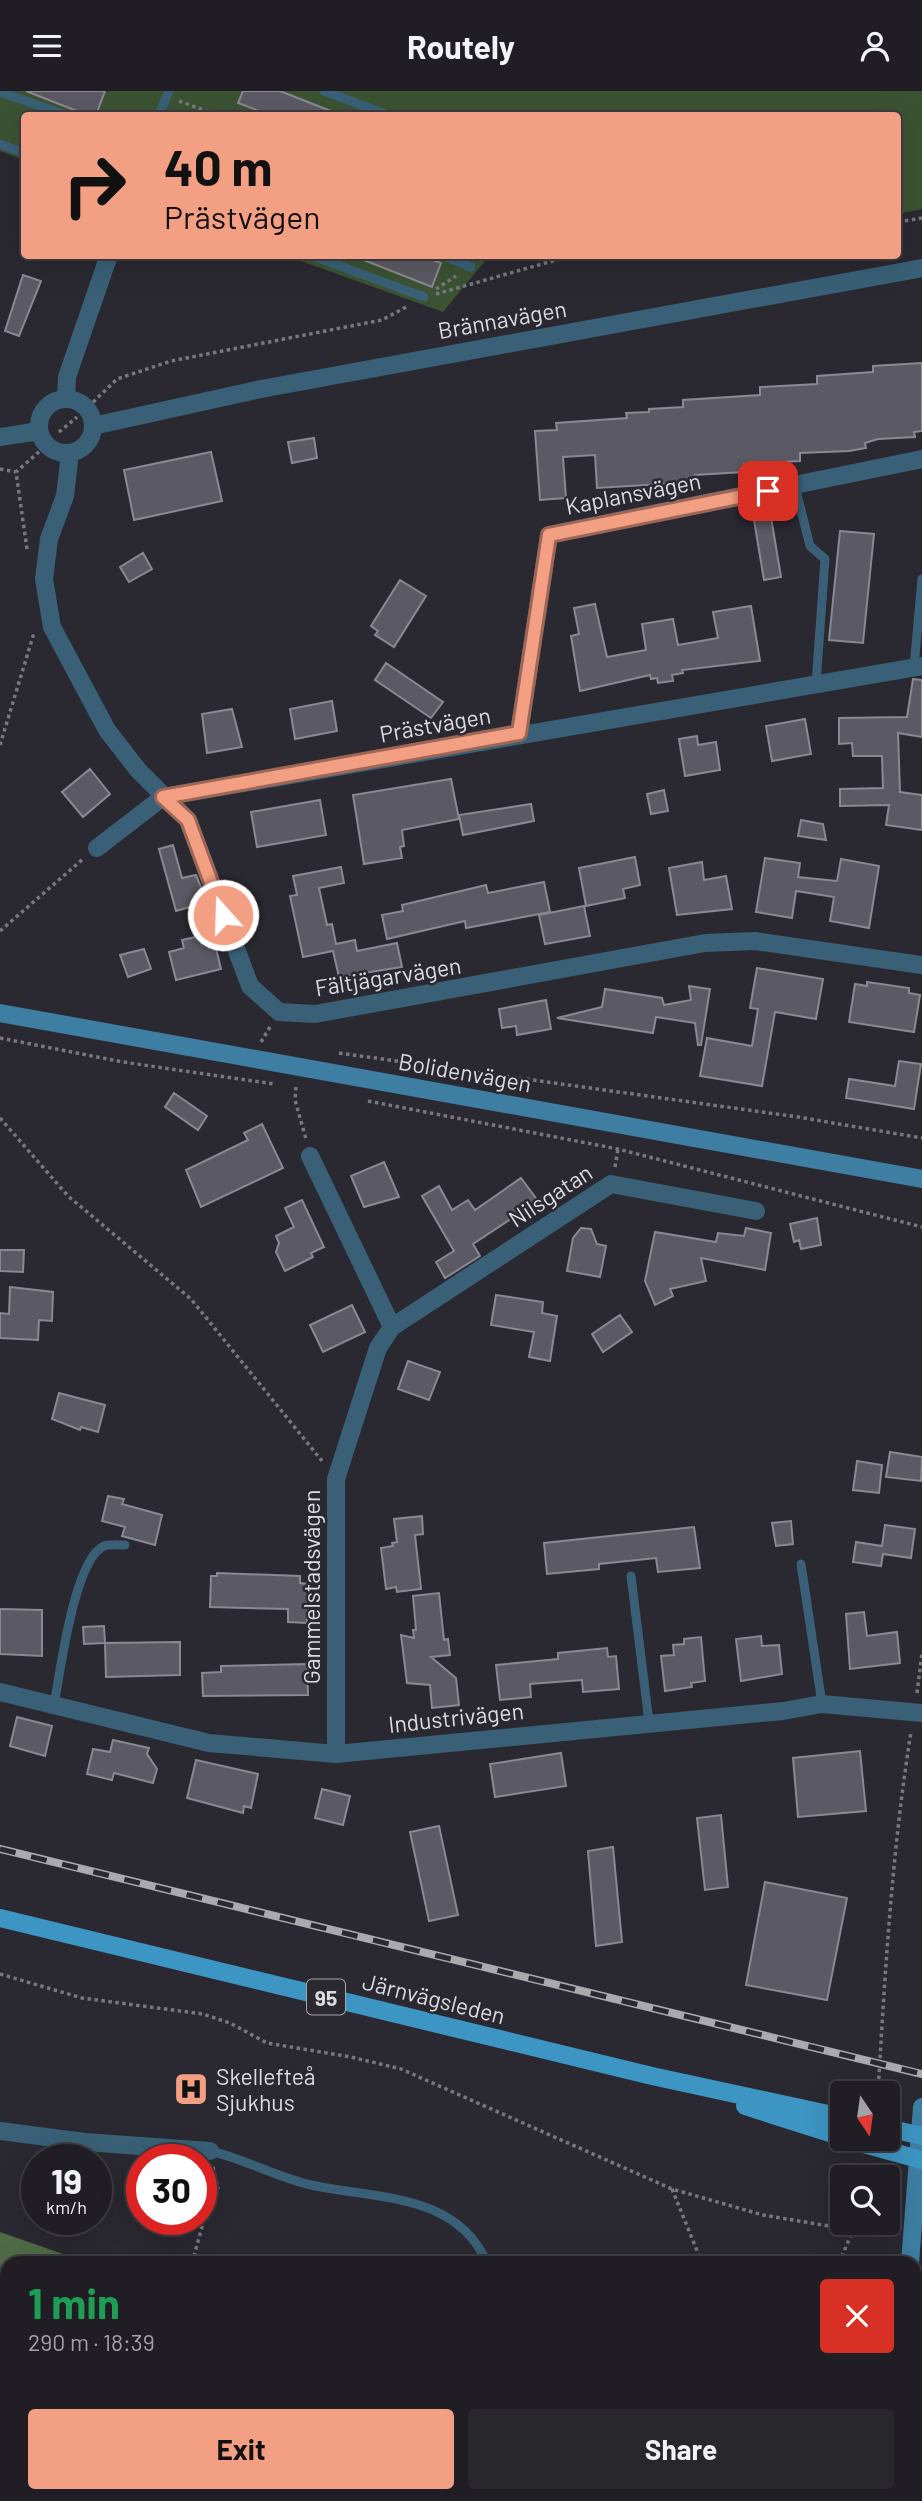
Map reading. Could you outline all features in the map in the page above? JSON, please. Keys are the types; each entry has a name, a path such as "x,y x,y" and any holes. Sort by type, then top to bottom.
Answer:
{"main road":[{"name":"Bolidenvägen","path":"0,1013 922,1179"},
{"name":"Järnvägsleden","path":"0,1918 652,2076 830,2113"},
{"name":"Järnvägsleden","path":"652,2076 830,2133"},
{"path":"911,2256 922,2107"},
{"path":"900,2130 922,2136"},
{"name":"Järnvägsleden","path":"890,2151 922,2160"}],"street":[{"path":"66,399 67,377 108,259"},
{"name":"Brännavägen","path":"93,426 261,389 922,268"},
{"path":"39,431 53,450 70,453 89,440 93,426 86,409 66,399"},
{"path":"39,431 45,409 66,399"},
{"path":"0,437 39,431"},
{"name":"Fältjägarvägen","path":"70,453 65,496 49,539 45,566 44,579 51,618 69,663 107,730 163,797 188,820 250,986 279,1012 314,1014 705,943 755,941 922,965"},
{"name":"Kaplansvägen","path":"519,733 549,535 922,459"},
{"name":"Prästvägen","path":"97,848 163,797 519,733 918,667"},
{"path":"310,1156 392,1327"},
{"name":"Nilsgatan","path":"392,1327 611,1184 756,1211"},
{"name":"Gammelstadsvägen","path":"336,1753 336,1479 378,1347 392,1327"},
{"name":"Industrivägen","path":"0,1692 209,1743 336,1753 649,1721 783,1711 822,1704 918,1712"},
{"path":"0,2131 85,2143 126,2146"}],"lane":[{"path":"324,91 337,93 381,112"},
{"path":"0,92 57,112"},
{"path":"160,112 168,94"},
{"path":"0,144 21,152"},
{"path":"321,259 424,297"},
{"path":"451,259 471,267"},
{"path":"795,486 810,546 825,559 816,684"},
{"path":"918,667 922,579"},
{"path":"54,1705 71,1611 88,1561 103,1546 125,1545"},
{"path":"802,1563 822,1704"},
{"path":"631,1576 649,1721"},
{"path":"217,2153 241,2158 309,2184 422,2204 468,2232 483,2256"}],"path":[{"path":"168,94 210,112"},
{"path":"901,222 922,218"},
{"path":"424,297 560,259"},
{"path":"0,469 16,472"},
{"path":"0,745 36,625 51,618"},
{"path":"0,931 97,848"},
{"path":"0,1038 123,1062 296,1087 295,1100 310,1156"},
{"path":"261,1042 275,1044"},
{"path":"330,1051 798,1117 922,1138"},
{"path":"364,1100 618,1149 922,1227"},
{"path":"0,1118 68,1196 191,1299 336,1479"},
{"path":"879,2081 903,1780 918,1712 922,1653"},
{"path":"0,1974 82,1998 203,2014 230,2022 267,2043 351,2056 401,2069 672,2189 763,2215 830,2226"},
{"path":"672,2189 699,2256"},
{"path":"194,2256 200,2235"},
{"path":"842,2256 851,2235"}],"green space":[{"path":"0,91 922,91 922,209 901,213 901,112 21,112 21,159 0,151"},
{"path":"295,259 487,259 443,312"},
{"path":"0,2232 69,2256 0,2256"}],"building":[{"path":"26,91 105,91 97,112 79,112"},
{"path":"243,91 280,91 333,112 262,112 238,103"},
{"path":"361,259 430,259 441,263 432,287"},
{"path":"23,275 41,281 19,336 5,331"},
{"path":"922,363 922,431 914,432 915,437 878,439 865,443 866,448 849,451 800,453 800,461 744,464 744,472 695,475 695,482 597,488 595,455 563,457 566,498 540,500 535,431 557,430 556,423 627,418 626,413 683,407 683,400 760,395 760,387 817,384 817,376 873,372 873,366"},
{"path":"314,438 317,458 292,463 288,442"},
{"path":"211,452 222,501 134,520 124,470"},
{"path":"770,511 781,577 764,580 753,514"},
{"path":"840,531 874,534 863,643 829,640"},
{"path":"143,553 152,569 129,582 120,567"},
{"path":"400,580 426,596 394,647 375,635 378,631 371,626"},
{"path":"595,604 607,657 646,650 642,624 673,619 678,645 718,638 713,612 751,606 760,661 682,670 683,673 672,675 673,681 658,683 657,678 651,679 650,675 580,691 571,636 579,634 574,608"},
{"path":"386,663 443,702 431,718 375,680"},
{"path":"913,679 922,680 922,737 898,733 900,792 922,795 922,830 886,825 889,805 840,806 840,789 883,788 882,756 853,756 852,743 839,744 839,718 907,717"},
{"path":"332,701 337,731 295,739 290,709"},
{"path":"232,709 242,747 207,753 202,714"},
{"path":"805,719 811,754 772,761 766,726"},
{"path":"697,736 698,745 716,742 720,770 685,776 679,739"},
{"path":"90,769 110,794 83,817 62,792"},
{"path":"451,779 459,819 402,830 402,858 364,864 353,795"},
{"path":"664,790 668,811 651,814 647,794"},
{"path":"320,800 326,835 257,847 251,812"},
{"path":"531,804 534,821 463,835 459,815"},
{"path":"801,820 823,824 826,840 798,836"},
{"path":"173,845 182,878 196,875 207,902 176,911 159,849"},
{"path":"635,857 640,885 623,889 625,898 586,906 579,868"},
{"path":"765,858 800,863 798,877 837,881 841,859 879,866 869,928 830,921 834,897 796,891 792,918 756,912"},
{"path":"702,862 704,880 726,876 732,909 677,915 669,868"},
{"path":"341,867 344,883 319,888 327,925 332,924 336,944 355,940 357,951 397,943 402,967 339,977 333,951 303,957 290,896 297,895 293,876"},
{"path":"544,882 550,912 466,928 465,921 387,939 382,915 403,911 402,905 486,885 488,893"},
{"path":"584,906 590,936 545,944 539,915"},
{"path":"200,936 201,943 214,940 221,969 176,980 169,952 184,948 182,940"},
{"path":"144,949 151,969 128,977 120,955"},
{"path":"757,968 823,979 816,1019 775,1012 762,1086 700,1076 707,1038 752,1046 758,1009 750,1008"},
{"path":"867,982 909,988 909,993 920,995 914,1032 849,1022 855,984 867,986"},
{"path":"689,986 710,989 701,1045 698,1045 695,1023 656,1017 653,1033 557,1018 602,1007 605,989 662,998 664,1005 691,1000"},
{"path":"546,1000 551,1029 517,1035 516,1026 502,1028 499,1009"},
{"path":"899,1061 921,1064 914,1109 846,1098 849,1079 895,1086"},
{"path":"174,1093 207,1116 198,1130 165,1107"},
{"path":"262,1124 283,1168 201,1207 186,1170 248,1140 244,1133"},
{"path":"384,1162 399,1197 364,1207 351,1176"},
{"path":"521,1178 538,1201 473,1244 480,1256 445,1278 436,1262 454,1251 422,1196 439,1186 452,1210 468,1200 475,1210"},
{"path":"302,1200 324,1247 311,1253 313,1257 285,1271 276,1252 279,1243 276,1236 294,1227 285,1208"},
{"path":"817,1218 821,1245 801,1249 799,1240 794,1242 790,1224"},
{"path":"581,1228 591,1229 597,1244 606,1246 600,1277 567,1271 573,1238"},
{"path":"746,1228 771,1233 765,1270 701,1258 706,1281 670,1289 673,1296 655,1305 645,1281 655,1232 716,1242 718,1233 744,1236"},
{"path":"0,1250 24,1250 23,1272 0,1271"},
{"path":"10,1287 53,1292 52,1321 39,1320 38,1340 0,1338 0,1313 9,1314"},
{"path":"496,1295 543,1302 542,1313 557,1316 550,1361 529,1357 534,1332 491,1325"},
{"path":"352,1305 365,1332 323,1352 310,1325"},
{"path":"620,1315 632,1332 603,1352 592,1334"},
{"path":"408,1361 440,1372 429,1400 398,1389"},
{"path":"59,1393 105,1405 98,1432 81,1427 80,1430 52,1419"},
{"path":"890,1452 922,1457 921,1481 886,1477"},
{"path":"857,1461 882,1465 879,1493 853,1490"},
{"path":"108,1496 124,1499 122,1504 162,1515 155,1545 122,1536 125,1527 102,1521"},
{"path":"422,1516 423,1534 415,1535 421,1589 397,1592 396,1587 386,1589 381,1548 393,1546 392,1543 397,1542 394,1519"},
{"path":"791,1521 793,1544 776,1546 772,1523"},
{"path":"885,1525 915,1529 911,1558 883,1554 881,1566 853,1562 856,1542 882,1546"},
{"path":"694,1527 700,1568 658,1572 656,1558 599,1564 599,1569 547,1574 544,1543"},
{"path":"217,1573 300,1576 300,1583 308,1584 307,1623 288,1622 288,1609 210,1607 211,1576 217,1576"},
{"path":"439,1593 444,1640 448,1639 450,1655 431,1657 456,1678 459,1705 432,1708 430,1685 407,1683 401,1635 414,1638 413,1630 416,1630 413,1596"},
{"path":"0,1609 42,1610 42,1656 0,1654"},
{"path":"864,1612 867,1636 897,1632 900,1663 850,1669 846,1614"},
{"path":"104,1626 105,1643 84,1644 83,1627"},
{"path":"761,1636 762,1646 779,1645 782,1674 741,1681 736,1639"},
{"path":"701,1637 705,1681 691,1683 692,1687 665,1691 661,1656 674,1655 673,1645 684,1644 684,1639"},
{"path":"180,1642 180,1675 106,1677 105,1643"},
{"path":"607,1648 608,1657 616,1656 619,1689 583,1692 582,1680 530,1684 531,1697 500,1700 496,1665 558,1659 558,1653"},
{"path":"307,1664 308,1695 203,1696 202,1673 221,1672 221,1666"},
{"path":"17,1717 52,1726 45,1756 10,1746"},
{"path":"113,1740 149,1748 147,1754 157,1769 153,1783 114,1773 112,1780 87,1774 93,1749 110,1752"},
{"path":"860,1751 866,1811 798,1817 793,1758"},
{"path":"561,1753 566,1786 495,1797 490,1764"},
{"path":"196,1760 258,1774 251,1808 244,1806 243,1813 187,1798"},
{"path":"322,1789 350,1796 343,1825 315,1818"},
{"path":"721,1815 728,1887 705,1890 697,1818"},
{"path":"439,1826 458,1915 429,1921 410,1832"},
{"path":"613,1847 622,1942 596,1946 588,1851"},
{"path":"765,1882 847,1898 827,2000 746,1985"}],"railway":[{"path":"0,1849 922,2074"}],"place":[{"name":"Skellefteå Sjukhus","path":"191,2089"}],"route":[{"path":"223,915 188,820 163,797 519,733 549,535 768,491"}]}
